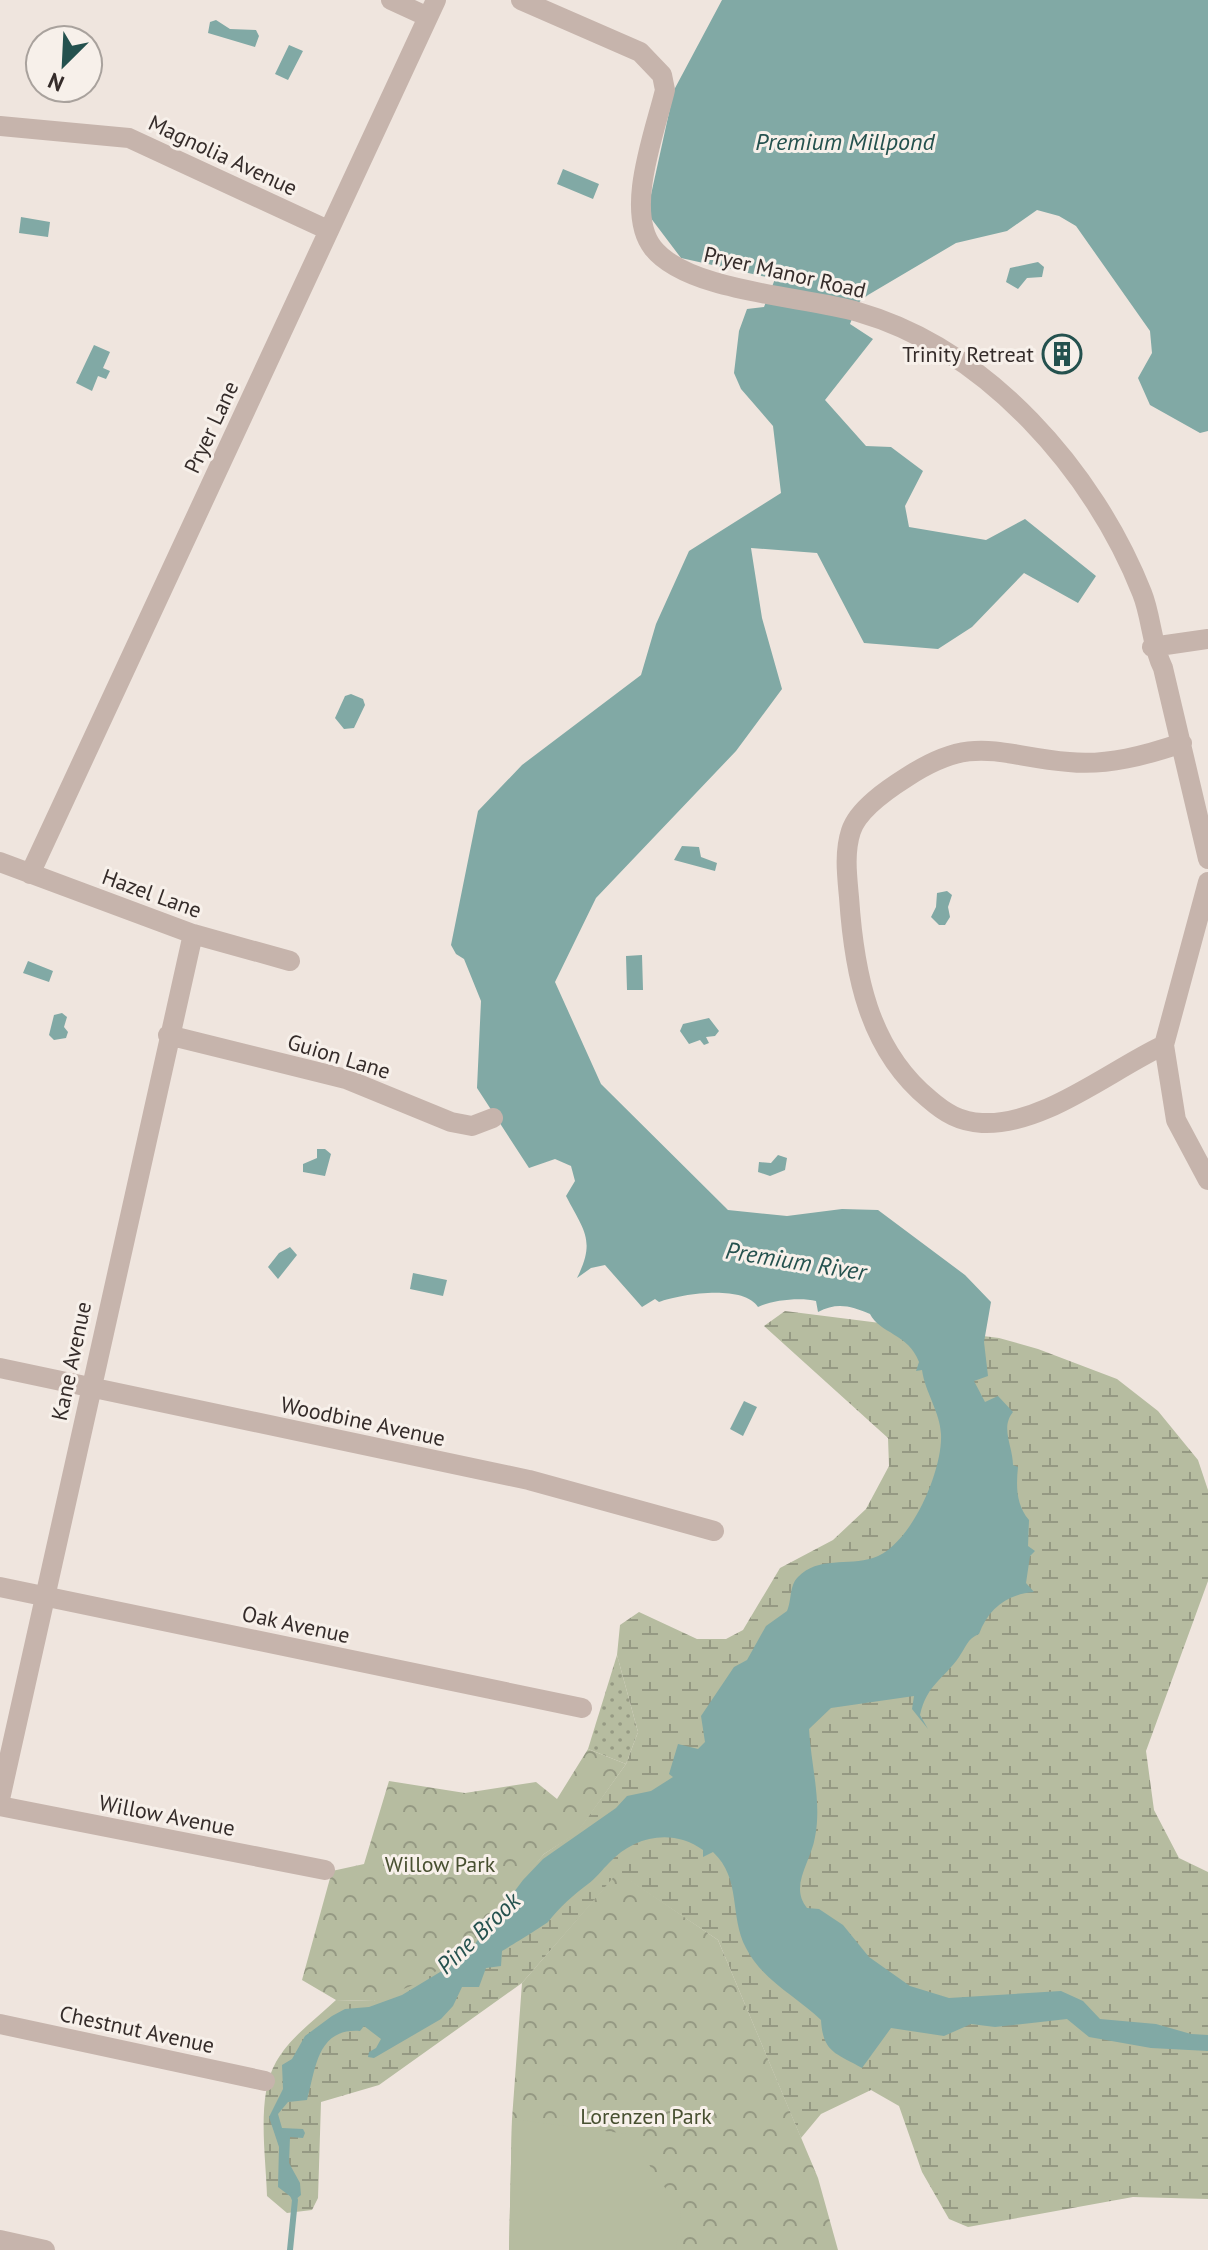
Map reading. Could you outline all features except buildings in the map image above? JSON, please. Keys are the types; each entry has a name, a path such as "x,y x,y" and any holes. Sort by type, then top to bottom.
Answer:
{"street":[{"path":"391,0 432,9"},
{"name":"Pryer Manor Road","path":"521,0 640,52 654,63 662,75 665,90 642,192 640,221 652,246 673,267 698,278 856,311 929,341 1003,397 1043,435 1084,483 1144,596 1152,647 1163,668 1208,859"},
{"name":"Pryer Lane","path":"30,874 432,9"},
{"name":"Magnolia Avenue","path":"0,126 129,138 328,230"},
{"path":"1152,647 1208,639"},
{"path":"1164,1045 1035,1115 1008,1122 983,1123 964,1121 945,1113 896,1067 862,994 850,924 846,860 851,829 861,815 908,776 946,756 973,749 1072,763 1095,762 1148,755 1182,743"},
{"name":"Hazel Lane","path":"0,862 193,934 290,961"},
{"path":"1208,882 1164,1045 1176,1120 1208,1180"},
{"name":"Kane Avenue","path":"0,1799 168,1035 193,934"},
{"name":"Guion Lane","path":"168,1035 346,1079 451,1122 472,1126 493,1118"},
{"name":"Woodbine Avenue","path":"0,1368 529,1480 714,1531"},
{"name":"Oak Avenue","path":"0,1587 582,1708"},
{"name":"Willow Avenue","path":"0,1806 325,1870"},
{"name":"Chestnut Avenue","path":"0,2024 265,2081"},
{"path":"0,2240 45,2250"}],"green space":[{"path":"785,1311 999,1338 1038,1349 1117,1379 1158,1411 1198,1460 1208,1490 1208,1581 1146,1751 1154,1810 1179,1858 1208,1872 1208,2199 1133,2197 968,2227 949,2219 922,2172 899,2106 871,2090 821,2114 801,2138 718,1940 618,1873 522,1983 379,2085 321,2102 318,2198 312,2210 287,2213 267,2196 264,2109 276,2062 296,2036 336,2000 374,2001 505,1899 544,1854 577,1832 626,1764 638,1732 617,1655 620,1625 639,1612 697,1639 726,1639 743,1630 780,1568 833,1540 866,1509 889,1466 888,1438 764,1326"},
{"path":"617,1655 638,1732 626,1764 588,1749"},
{"name":"Willow Park","path":"588,1749 626,1764 577,1833 544,1854 464,1953 418,1983 374,2001 336,2000 302,1980 332,1871 364,1864 389,1781 465,1793 536,1782 557,1799"},
{"name":"Lorenzen Park","path":"618,1872 718,1940 818,2178 838,2250 509,2250 512,2119 522,1983"},
{"path":"512,2119 628,2134 681,2211 676,2250 509,2250"}],"water":[{"path":"722,0 1208,0 1208,431 1200,433 1150,405 1138,378 1152,353 1150,331 1076,226 1059,216 1037,210 1007,231 956,243 858,303 850,324 873,339 825,400 866,446 891,447 923,471 905,506 909,527 986,540 1025,519 1096,576 1078,603 1024,573 972,627 938,649 864,643 817,553 751,548 762,618 782,689 736,751 596,898 555,982 601,1084 728,1210 787,1216 842,1209 878,1210 965,1275 991,1302 984,1342 988,1376 974,1381 985,1402 998,1396 1013,1412 1007,1431 1013,1465 1018,1467 1019,1502 1029,1520 1028,1546 1035,1551 1030,1556 1026,1583 1034,1592 1015,1596 993,1610 979,1634 969,1641 931,1689 920,1715 928,1729 912,1709 914,1696 831,1708 809,1729 817,1824 801,1882 802,1900 807,1908 819,1909 843,1925 869,1957 910,1986 949,1998 1061,1991 1083,2001 1100,2019 1156,2024 1191,2034 1208,2035 1208,2051 1151,2048 1089,2037 1067,2019 995,2027 971,2024 944,2036 891,2028 862,2068 832,2051 822,2031 821,2020 770,1979 753,1959 741,1936 728,1874 713,1852 703,1857 703,1850 691,1843 666,1837 654,1838 630,1846 619,1854 548,1922 502,1951 501,1966 486,1968 479,1987 462,1987 453,2006 441,2019 374,2058 368,2057 369,2052 376,2048 381,2039 364,2026 360,2031 335,2036 327,2043 316,2063 307,2100 288,2102 278,2114 282,2128 303,2129 305,2133 303,2138 290,2137 289,2163 300,2183 301,2195 295,2200 278,2187 279,2147 269,2117 283,2089 282,2065 292,2059 305,2036 345,2009 369,2007 402,1995 465,1957 523,1880 543,1859 616,1808 627,1796 651,1791 673,1777 669,1774 678,1744 698,1749 705,1742 701,1716 734,1667 747,1660 766,1626 787,1611 798,1577 815,1566 873,1558 887,1551 912,1523 937,1467 941,1434 922,1370 916,1371 919,1362 908,1345 880,1326 870,1314 844,1306 818,1312 816,1301 802,1299 758,1307 739,1295 726,1293 696,1294 659,1302 655,1299 642,1307 605,1265 591,1268 577,1278 587,1245 582,1227 566,1196 575,1181 571,1166 555,1159 529,1168 477,1088 481,1001 464,959 456,954 451,945 478,811 522,765 641,675 656,624 689,551 781,493 773,426 741,389 734,373 739,331 747,309 764,307 775,279 681,258 647,213 674,90"},
{"path":"216,20 230,29 256,30 259,36 255,47 208,33 210,22"},
{"path":"289,45 303,51 288,80 275,74"},
{"path":"563,169 599,184 593,199 557,184"},
{"path":"21,217 50,222 48,237 19,233"},
{"path":"1038,262 1044,267 1042,277 1027,278 1018,289 1006,282 1010,268"},
{"path":"94,345 110,352 103,368 110,371 106,379 98,376 92,391 76,383"},
{"path":"351,694 363,699 365,705 354,728 344,729 335,718 345,696"},
{"path":"682,846 699,847 701,857 717,863 715,871 674,860"},
{"path":"947,891 952,895 948,907 950,917 945,925 939,925 931,917 936,907 937,893"},
{"path":"642,955 643,990 627,990 626,956"},
{"path":"28,961 53,971 49,982 23,973"},
{"path":"62,1013 67,1017 64,1027 68,1032 66,1038 54,1040 49,1035 54,1015"},
{"path":"709,1018 719,1031 715,1036 706,1037 709,1043 704,1045 700,1040 689,1044 680,1031 683,1024"},
{"path":"317,1149 325,1149 331,1154 325,1176 303,1172 303,1164 317,1158"},
{"path":"778,1155 787,1158 785,1170 770,1176 758,1172 759,1162 771,1163"},
{"path":"290,1247 297,1255 278,1279 268,1267 279,1253"},
{"path":"413,1273 447,1280 443,1296 410,1289"},
{"path":"744,1401 757,1407 743,1436 730,1429"}],"waterway":[{"name":"Pine Brook","path":"290,2250 293,2195"}],"place":[{"name":"Trinity Retreat","path":"1062,354"}],"water label":[{"name":"Premium Millpond","path":"845,141"},
{"name":"Premium River","path":"796,1261"}]}
